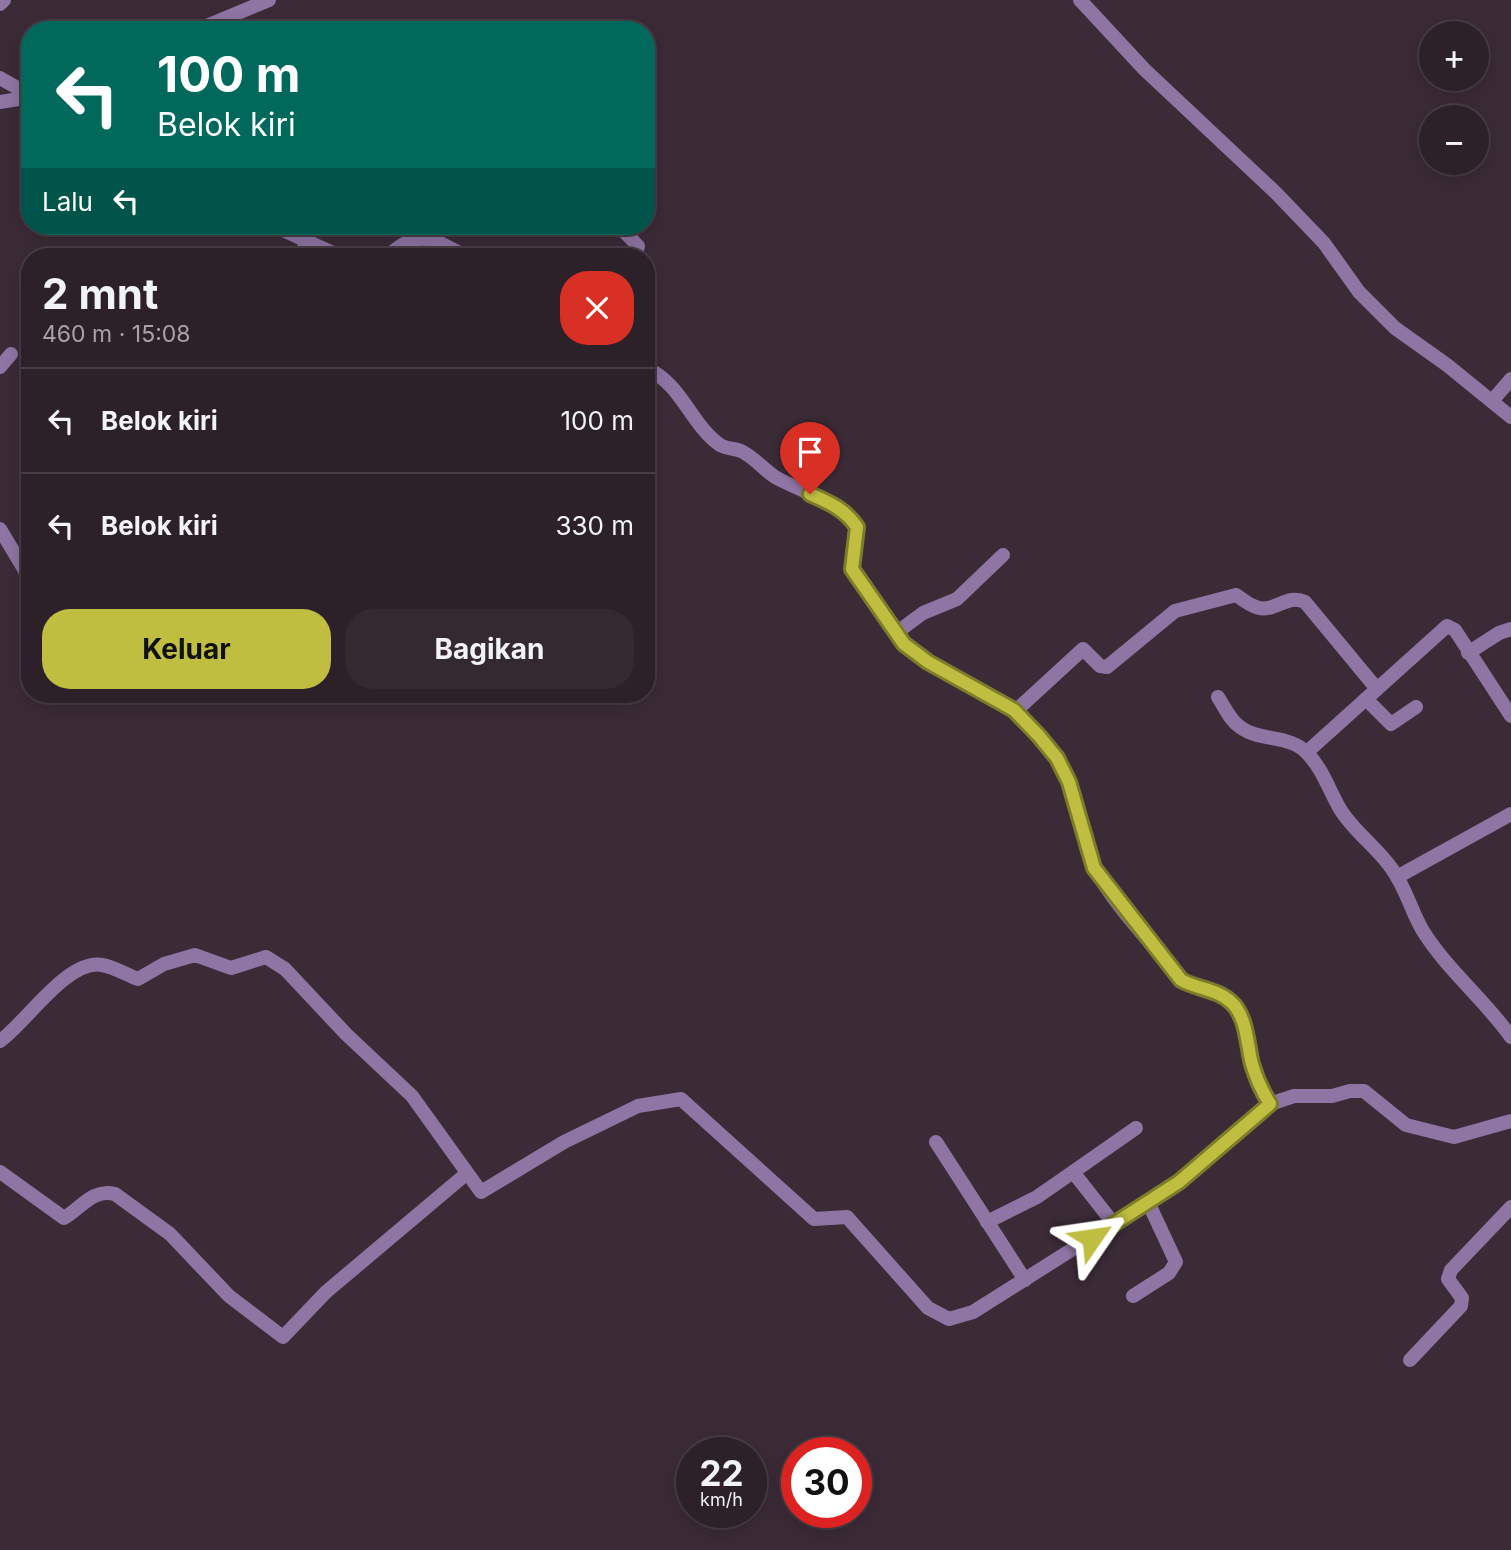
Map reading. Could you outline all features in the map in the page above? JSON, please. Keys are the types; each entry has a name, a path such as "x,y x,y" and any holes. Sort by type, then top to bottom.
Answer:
{"street":[{"path":"0,4 4,0"},
{"path":"219,21 269,0"},
{"path":"1080,0 1144,69 1276,192 1324,243 1359,292 1395,328 1511,417"},
{"path":"0,78 21,91"},
{"path":"0,102 21,98"},
{"path":"295,235 323,248"},
{"path":"396,248 415,238 432,239 450,248"},
{"path":"304,248 309,241"},
{"path":"0,366 11,354"},
{"path":"655,372 677,392 719,444 738,450 778,479 832,503 849,516 857,527 852,569 904,644 928,662 1014,710 1057,758 1078,806 1082,836 1094,868 1108,890 1181,980 1193,987 1218,993 1233,1003 1240,1015 1259,1085 1270,1104"},
{"path":"1492,401 1511,379"},
{"path":"0,529 21,564"},
{"path":"896,633 923,613 957,599 1003,555"},
{"path":"1014,710 1061,672 1083,649 1100,666 1107,667 1175,611 1236,595 1256,608 1266,608 1291,598 1305,602 1391,724 1416,707"},
{"path":"1307,752 1447,626 1455,630 1511,716"},
{"path":"1468,653 1499,633 1511,629"},
{"path":"1218,697 1240,727 1286,740 1307,752 1321,771 1341,810 1397,877 1422,929 1450,969 1496,1016 1511,1037"},
{"path":"1397,877 1511,814"},
{"path":"0,1041 64,979 89,966 102,965 138,979 164,964 195,955 231,968 266,957 285,969 346,1034 412,1096 475,1187 485,1191 564,1142 638,1106 681,1099 814,1219 823,1221 835,1216 847,1217 928,1308 950,1319 973,1311 1179,1182 1270,1104 1294,1096 1332,1096 1364,1091 1406,1125 1454,1137 1511,1121"},
{"path":"987,1222 1037,1197 1136,1128"},
{"path":"936,1142 1024,1280"},
{"path":"0,1172 64,1218 94,1194 106,1191 115,1194 164,1228 229,1296 283,1337 326,1292 466,1174"},
{"path":"1073,1172 1114,1224"},
{"path":"1133,1296 1169,1273 1176,1262 1148,1202"},
{"path":"1410,1360 1461,1306 1462,1298 1448,1279 1451,1269 1511,1207"}],"route":[{"path":"810,494 832,503 849,516 857,527 852,569 904,644 928,662 1014,710 1057,758 1078,806 1082,836 1094,868 1108,890 1181,980 1193,987 1218,993 1233,1003 1240,1015 1259,1085 1270,1104 1179,1182 1092,1238"}]}
